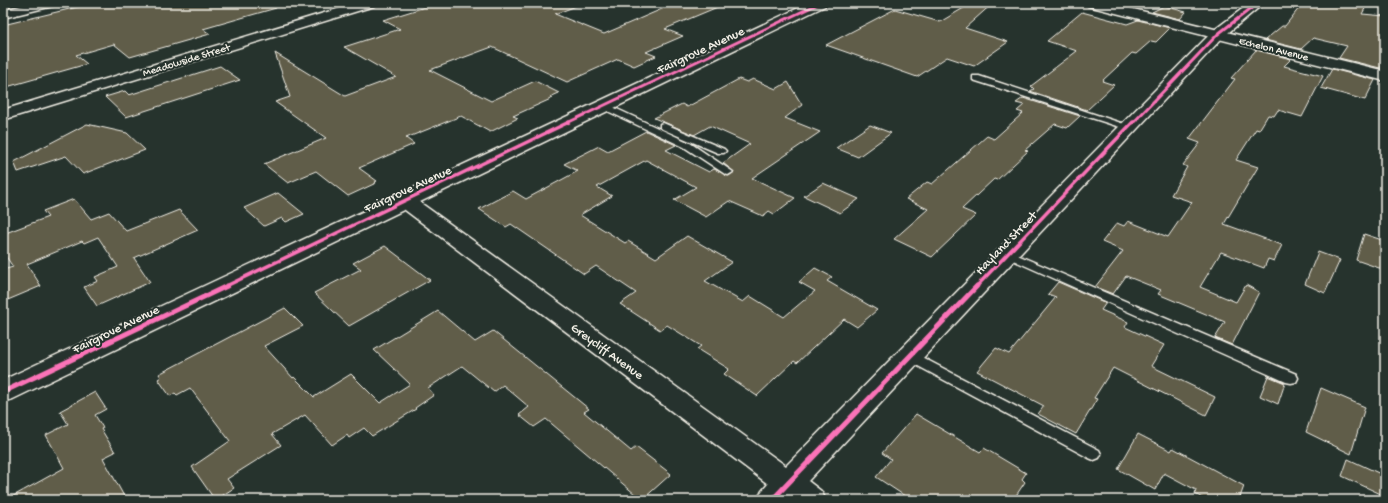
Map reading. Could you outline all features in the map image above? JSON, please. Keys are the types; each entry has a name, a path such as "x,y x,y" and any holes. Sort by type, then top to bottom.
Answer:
{"street":[{"path":"3,14 49,3"},
{"name":"Meadowside Street","path":"3,114 370,3"},
{"name":"Fairgrove Avenue","path":"3,392 820,3"},
{"name":"Echelon Avenue","path":"1093,3 1385,76"},
{"name":"Hayland Street","path":"780,492 1218,34 1258,3"},
{"name":"Greycliff Avenue","path":"404,200 780,492 811,500"}],"lane":[{"path":"976,78 1129,127"},
{"path":"604,106 626,110 721,151"},
{"path":"604,106 687,145 728,172"},
{"path":"1008,254 1291,378"},
{"path":"910,356 1094,454"}],"building":[{"path":"94,3 275,3 276,8 203,29 210,34 130,57 114,44 76,55 87,64 3,88 3,25"},
{"path":"438,3 452,3 461,7 474,3 579,3 579,5 555,14 604,34 676,3 727,3 665,29 683,36 646,52 656,56 634,66 618,59 567,82 492,47 430,70 491,101 535,81 559,93 550,97 553,98 513,116 518,118 490,132 461,116 406,138 414,144 359,168 377,181 375,182 376,183 348,196 316,171 288,183 264,164 326,138 275,102 290,97 275,53 345,96 396,77 344,47 400,29 383,20"},
{"path":"972,3 993,3 965,28 1008,42 974,66 947,57 917,77 826,45 895,9 940,22"},
{"path":"1303,3 1368,3 1362,14 1385,16 1385,59 1380,68 1339,58 1347,46 1313,38 1301,49 1265,40 1282,26 1285,26"},
{"path":"1164,6 1186,12 1180,19 1152,12"},
{"path":"1082,12 1127,24 1138,20 1170,28 1156,42 1151,41 1136,54 1132,53 1102,81 1114,85 1087,110 1030,91 1034,89 1031,86 1077,51 1047,41"},
{"path":"1256,50 1291,59 1284,66 1323,76 1302,117 1278,110 1274,116 1268,115 1259,130 1256,129 1236,160 1258,167 1224,224 1282,245 1274,261 1268,259 1264,268 1221,252 1200,287 1236,302 1246,285 1259,292 1232,345 1215,338 1225,322 1158,294 1161,290 1126,276 1113,294 1095,287 1123,251 1102,242 1117,223 1124,226 1128,221 1168,237 1192,202 1171,195 1187,167 1183,165 1200,143 1189,139 1235,79 1231,78"},
{"path":"220,66 240,80 126,117 105,97 125,91 129,95"},
{"path":"1332,69 1375,80 1365,100 1321,88"},
{"path":"739,79 747,82 753,79 776,89 788,82 802,105 785,118 820,132 752,178 795,198 774,214 769,211 763,216 729,201 706,217 674,200 696,187 646,160 597,187 612,196 580,215 625,243 628,241 656,258 687,236 732,262 705,281 743,302 750,296 784,317 815,291 799,282 815,268 832,277 827,281 877,310 857,327 844,319 797,363 794,361 757,396 724,374 729,369 697,349 701,346 667,325 660,330 620,304 636,293 596,266 584,274 511,224 506,227 479,209 513,191 526,199 578,171 564,164 599,146 608,151 646,131 676,145 666,150 709,172 714,169 729,176 734,172 723,163 750,144 710,126 694,135 654,118 682,104 687,107"},
{"path":"1023,98 1080,116 1067,128 1055,124 1025,150 1028,151 997,180 994,179 962,209 976,215 932,257 894,239 928,209 906,199 927,182 932,184 987,136 994,139 1023,113 1017,111 1024,105 1016,103"},
{"path":"87,124 127,133 145,150 83,174 66,156 18,172 14,162"},
{"path":"870,125 891,133 858,157 836,148"},
{"path":"823,183 859,199 840,213 804,196"},
{"path":"278,193 304,214 286,222 282,218 264,226 244,208"},
{"path":"74,199 91,219 109,212 126,231 179,210 198,230 134,258 150,282 97,306 84,287 98,281 95,277 118,267 98,237 84,243 82,241 27,264 41,286 3,302 3,270 13,267 3,252 3,234 48,217 43,211"},
{"path":"1364,234 1385,241 1385,270 1356,260"},
{"path":"385,246 430,280 349,326 314,293 361,269 353,263"},
{"path":"1318,252 1340,260 1325,293 1305,284"},
{"path":"1058,282 1106,303 1101,310 1128,322 1125,327 1164,345 1151,366 1215,397 1206,415 1113,368 1094,398 1097,399 1076,434 1038,414 1044,406 977,371 996,348 1009,354 1056,297 1048,294"},
{"path":"285,308 303,326 264,346 293,378 294,377 314,397 351,374 380,403 410,384 374,350 438,311 475,342 493,331 589,409 584,412 631,451 636,447 671,474 642,500 546,419 534,427 519,415 529,407 503,385 494,392 462,366 428,388 434,395 415,408 416,409 372,436 364,428 349,438 347,435 332,445 305,415 272,434 281,445 227,479 234,488 215,500 192,467 230,441 190,388 177,395 175,393 170,396 158,379 161,377 159,374"},
{"path":"1268,376 1285,383 1278,404 1260,396"},
{"path":"1321,388 1365,407 1351,454 1306,432"},
{"path":"95,392 106,409 95,415 103,428 101,429 115,452 103,458 126,500 6,500 64,468 46,435 68,424 60,411"},
{"path":"916,414 980,452 984,448 1026,473 1022,479 1025,482 1013,500 911,500 876,477 891,459 882,453"},
{"path":"1138,434 1171,451 1173,448 1244,486 1239,500 1206,500 1195,494 1196,490 1164,473 1155,490 1118,469"},
{"path":"1348,459 1385,476 1385,496 1342,476"}],"cycle path":[{"path":"3,392 820,3"},
{"path":"772,500 1218,34 1258,3"}]}
